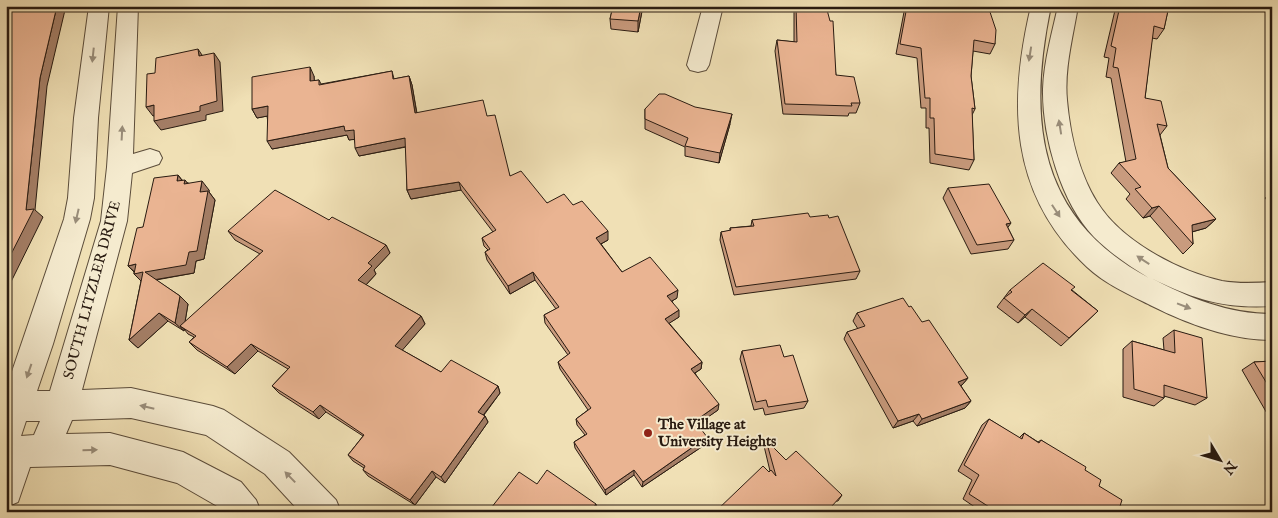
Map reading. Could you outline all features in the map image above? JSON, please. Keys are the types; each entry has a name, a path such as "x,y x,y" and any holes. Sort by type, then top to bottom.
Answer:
{"street":[{"path":"6,490 16,433 77,219 81,198 86,118 99,6"},
{"name":"SOUTH LITZLER DRIVE","path":"16,433 62,404 114,221 120,168 128,6"},
{"path":"698,65 713,6"},
{"path":"1041,6 1030,54 1026,86 1028,114 1041,181 1051,204 1062,221 1097,259 1148,291 1208,315 1230,321 1272,327"},
{"path":"1068,6 1055,74 1055,100 1062,142 1078,193 1095,219 1117,242 1144,261 1173,277 1202,288 1224,293 1272,294"},
{"path":"120,168 150,158"},
{"path":"16,433 62,404 131,403 213,421 277,463 324,512"},
{"path":"16,433 110,449 183,468 229,494 244,512"}],"building":[{"path":"6,6 57,6 40,78 26,210 34,209 6,264"},
{"path":"613,6 641,6 638,21 610,19"},
{"path":"796,6 826,6 830,21 833,21 836,75 854,77 860,103 851,103 852,106 785,104 777,40 797,42"},
{"path":"907,6 988,6 996,30 995,44 974,40 971,76 975,109 972,108 974,160 935,154 934,118 930,118 930,98 925,98 921,48 900,44"},
{"path":"1120,6 1169,6 1164,29 1154,26 1145,98 1161,101 1167,126 1157,124 1168,168 1216,219 1192,225 1193,244 1159,206 1152,208 1135,189 1141,187 1119,163 1136,159 1118,68 1113,67 1116,48 1111,46"},
{"path":"198,49 199,56 214,53 217,101 200,106 200,111 154,121 154,105 146,107 147,74 155,73 156,58"},
{"path":"310,67 310,81 319,80 319,85 392,71 393,79 409,76 415,113 483,100 487,116 495,115 510,176 521,171 547,203 564,194 573,205 582,201 608,231 596,238 622,272 650,257 678,290 667,296 679,310 665,319 702,362 691,369 719,404 695,421 707,437 643,482 634,470 605,490 574,442 587,434 576,419 591,408 558,362 570,353 544,315 559,307 533,272 508,286 485,252 490,249 482,238 496,230 459,182 407,190 405,138 355,148 354,130 345,131 344,126 267,141 268,106 252,109 252,77"},
{"path":"659,94 665,94 695,107 732,114 720,153 685,146 688,138 645,119 645,109"},
{"path":"178,175 177,181 185,180 184,184 202,181 200,192 208,191 197,251 189,252 186,265 145,272 180,296 175,323 159,313 129,340 143,272 134,274 136,264 128,266 137,228 143,227 154,178"},
{"path":"989,184 1011,223 1006,224 1014,240 977,245 948,188"},
{"path":"275,190 329,220 332,217 386,245 368,263 372,266 358,280 421,316 395,346 441,372 451,360 498,386 478,412 485,416 441,477 432,471 410,500 363,470 365,466 348,455 364,435 320,405 313,412 272,386 290,367 251,344 227,367 189,342 196,336 180,326 263,251 228,231"},
{"path":"808,213 810,217 828,215 829,218 838,216 860,271 736,287 721,232 731,230 730,228 754,226 752,220"},
{"path":"1043,263 1075,287 1071,290 1098,311 1069,338 1032,309 1025,315 1004,298 1012,292 1010,290"},
{"path":"903,298 922,322 929,320 968,378 958,382 971,401 922,419 919,414 898,421 847,332 865,326 857,313"},
{"path":"1174,330 1202,338 1207,398 1164,385 1164,398 1134,389 1132,341 1175,353"},
{"name":"The Village at University Heights","path":"780,345 784,357 793,355 808,401 768,407 766,400 756,402 742,351"},
{"path":"1272,361 1272,392 1254,362"},
{"path":"989,419 1022,439 1024,433 1039,443 1041,440 1086,467 1085,470 1101,480 1099,486 1122,500 1120,506 1128,508 1126,512 997,512 969,494 979,475 964,465"},
{"name":"The Village at University Heights","path":"766,440 786,460 796,451 842,495 831,507 836,512 715,512 763,466 769,472 771,470 776,476"},
{"path":"547,470 596,504 590,512 488,512 519,472 537,484"}],"place":[{"name":"The Village at University Heights","path":"648,433"}]}
